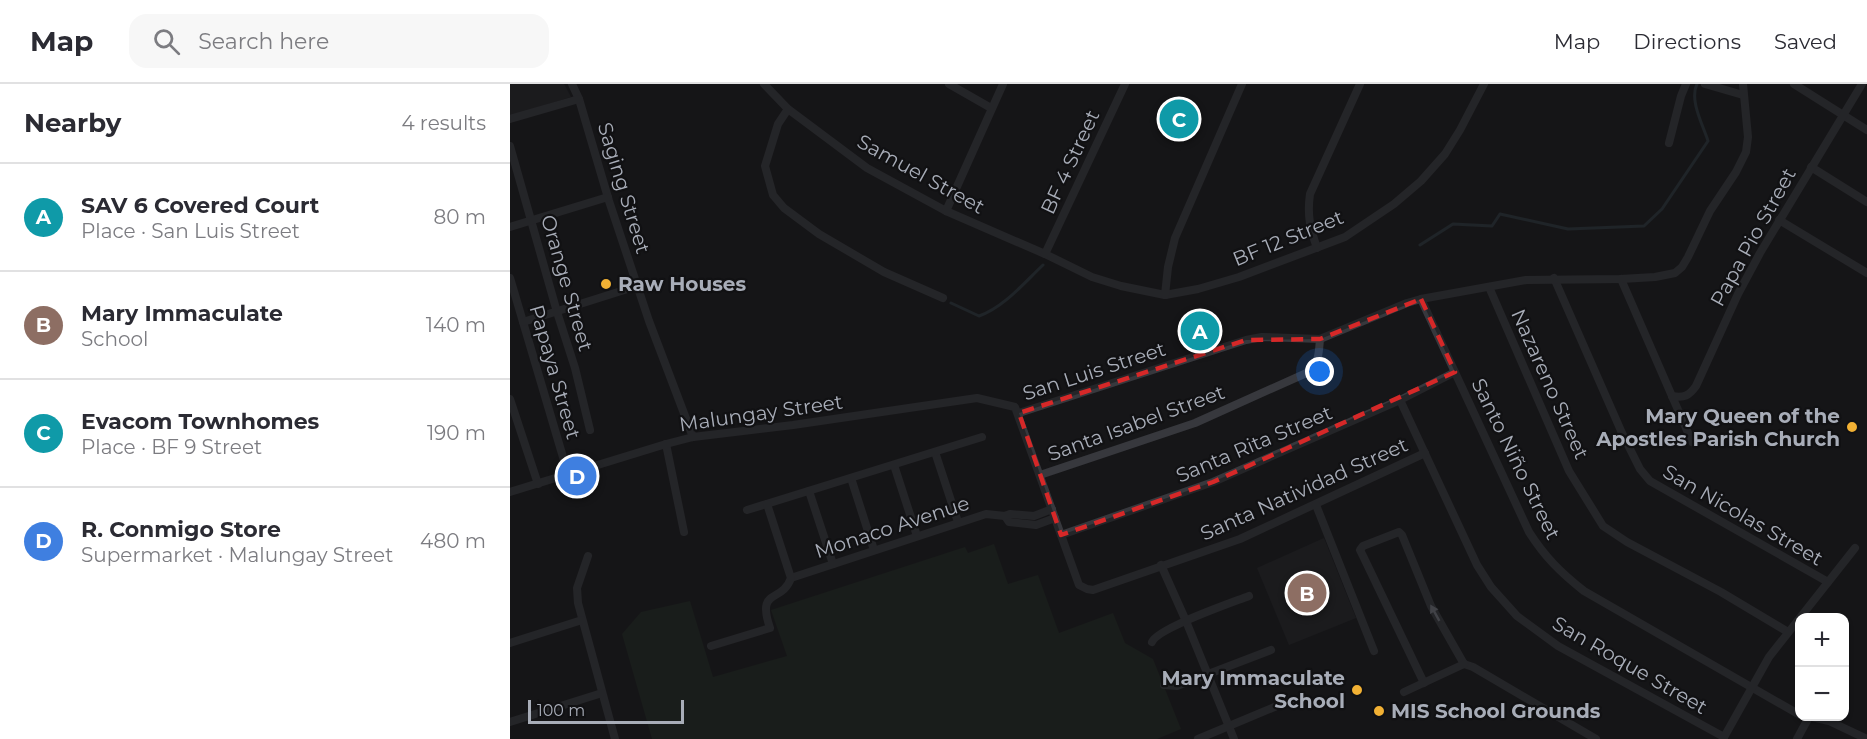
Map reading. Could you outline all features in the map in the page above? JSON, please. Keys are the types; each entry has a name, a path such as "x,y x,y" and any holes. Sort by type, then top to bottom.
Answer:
{"street":[{"name":"Saging Street","path":"572,84 579,99 637,286 675,394 693,437"},
{"name":"Samuel Street","path":"764,84 788,109 867,168 946,211 1045,254"},
{"path":"949,84 991,108"},
{"path":"946,211 1003,84"},
{"name":"BF 4 Street","path":"1045,254 1125,84"},
{"path":"1165,295 1168,267 1175,238 1242,84"},
{"path":"1317,248 1308,212 1310,194 1360,84"},
{"name":"BF 12 Street","path":"1045,254 1092,277 1165,295 1198,289 1239,277 1317,248 1345,237 1394,204 1421,181 1445,154 1483,84"},
{"path":"1669,143 1686,84"},
{"path":"1705,84 1743,95"},
{"name":"San Luis Street","path":"1018,413 1246,340 1262,337 1320,339 1421,299 1526,280 1621,279 1675,273 1688,257 1710,211 1736,172 1746,152 1748,137 1743,84"},
{"path":"1794,84 1867,130"},
{"name":"Papa Pio Street","path":"1672,396 1686,397 1692,392 1738,294 1779,220 1862,84"},
{"path":"510,119 579,99"},
{"path":"788,109 778,124 765,166 773,195 784,208 819,234 884,272 943,298"},
{"name":"Orange Street","path":"510,146 575,368 590,430"},
{"path":"1811,167 1867,202"},
{"path":"510,227 608,198"},
{"path":"1779,220 1867,273"},
{"name":"Papaya Street","path":"510,278 568,474"},
{"name":"San Nicolas Street","path":"1554,278 1622,433 1644,475 1650,481 1828,582"},
{"path":"1621,279 1692,442"},
{"path":"523,322 637,286"},
{"name":"Nazareno Street","path":"1489,287 1569,471 1603,526 1627,542 1721,592 1788,632"},
{"name":"Santo Niño Street","path":"1421,299 1529,532 1542,553 1561,573 1584,591 1795,712"},
{"name":"Santa Isabel Street","path":"1040,475 1195,423 1311,371 1318,360 1320,339"},
{"name":"Santa Rita Street","path":"1060,535 1213,482 1400,400 1455,372"},
{"name":"Malungay Street","path":"510,492 693,437 794,425 977,398 1012,405 1016,407 1018,413"},
{"path":"510,399 538,484"},
{"name":"San Roque Street","path":"1400,400 1477,565 1491,587 1517,616 1558,646 1724,738"},
{"name":"Santa Natividad Street","path":"1018,413 1078,585 1087,590 1093,590 1240,539 1425,453"},
{"path":"747,510 982,438"},
{"path":"666,444 684,532"},
{"path":"935,452 958,522"},
{"path":"894,465 917,536"},
{"path":"851,478 874,550"},
{"path":"809,491 833,564"},
{"path":"711,646 770,628 765,610 766,602 770,597 785,590 791,578 767,504"},
{"path":"1316,505 1374,651"},
{"name":"Monaco Avenue","path":"791,578 986,514 1034,516 1053,514"},
{"path":"1424,683 1360,550 1363,546 1399,531 1431,606 1464,664 1473,667 1596,739"},
{"path":"1724,738 1769,657 1855,548"},
{"path":"588,556 577,588 582,620 615,739"},
{"path":"1161,565 1234,739"},
{"path":"1152,642 1156,635 1249,596"},
{"path":"510,643 582,620"},
{"path":"1164,686 1177,686 1271,650"},
{"path":"1404,692 1464,664"},
{"path":"510,722 602,693"},
{"path":"1198,739 1292,700"},
{"path":"1797,739 1806,721"},
{"path":"1829,721 1867,739"}],"highlighted area":[{"path":"1421,299 1455,372 1213,482 1061,535 1019,413 1246,340 1320,339"}],"shaded area":[{"path":"510,84 564,84 571,97 510,116"},
{"path":"1324,538 1356,618 1289,645 1257,568"},
{"path":"994,544 1008,584 1038,575 1059,633 1113,613 1125,643 1153,659 1181,729 1157,739 652,739 622,634 641,612 690,601 713,677 787,656 771,610 965,547 968,553"}],"waterway":[{"path":"1420,245 1453,224 1492,226 1500,214 1568,229 1644,226 1662,209 1708,141 1696,105 1697,84"},
{"path":"951,303 979,316 1005,301 1043,265"}],"place":[{"name":"Evacom Townhomes","path":"1179,119"},
{"name":"Raw Houses","path":"606,284"},
{"name":"SAV 6 Covered Court","path":"1200,331"},
{"name":"Mary Queen of the Apostles Parish Church","path":"1852,427"},
{"name":"R. Conmigo Store","path":"577,476"},
{"name":"Mary Immaculate","path":"1307,593"},
{"name":"Mary Immaculate School","path":"1357,690"},
{"name":"MIS School Grounds","path":"1379,711"}]}
